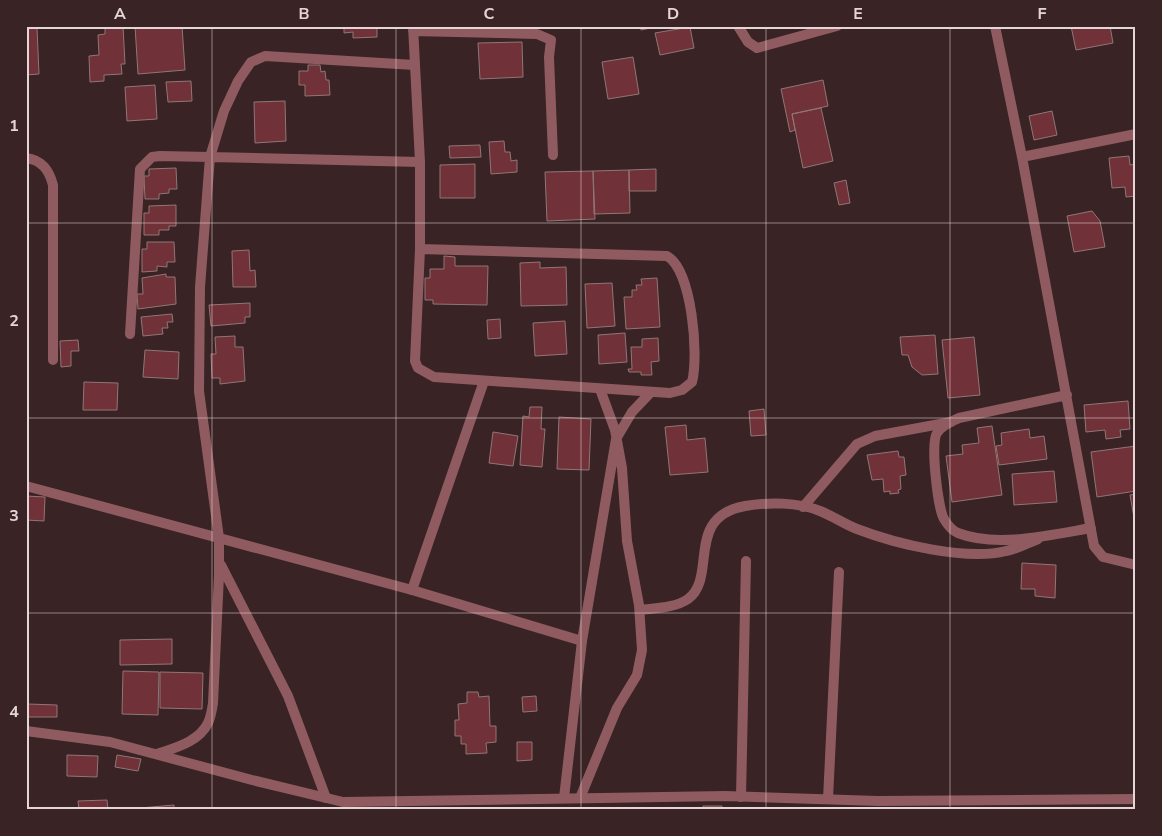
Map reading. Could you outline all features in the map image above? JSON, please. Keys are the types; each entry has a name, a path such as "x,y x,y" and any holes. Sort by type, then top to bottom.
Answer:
{"street":[{"path":"738,26 748,42 757,48 837,26"},
{"path":"995,26 1022,157 1094,546 1103,557 1136,564"},
{"path":"420,249 667,256 674,260 679,267 692,316 696,350 692,382 682,390 670,393 434,377 418,368 416,361 420,249 420,162 413,29 537,34 551,40 549,57 553,156"},
{"path":"157,754 184,744 199,735 208,723 213,703 219,538 199,391 200,287 210,157 224,111 251,62 265,56 415,65"},
{"path":"1022,157 1136,134"},
{"path":"130,334 140,169 152,157 420,162"},
{"path":"26,158 33,159 44,165 53,185 53,360"},
{"path":"412,590 484,381"},
{"path":"580,798 617,708 637,675 642,650 640,610 627,541 622,468 616,439 600,389"},
{"path":"564,798 582,641 616,439 632,412 651,392"},
{"path":"803,507 857,444 875,436 1067,395"},
{"path":"952,421 936,434 932,450 943,518 955,532 985,539 1022,539 1091,528"},
{"path":"26,486 412,590 582,641"},
{"path":"640,610 674,604 693,594 699,580 708,535 720,516 742,507 764,504 803,507 820,511 838,522 898,543 973,554 1008,551 1048,535"},
{"path":"219,561 288,696 326,798"},
{"path":"741,797 746,561"},
{"path":"828,799 839,572"},
{"path":"26,731 110,742 326,798 343,806 564,798 1136,799"}],"building":[{"path":"105,26 123,26 125,64 121,64 122,74 104,75 104,81 90,82 89,56 99,55 98,35 105,34"},
{"path":"135,26 182,26 185,70 138,74"},
{"path":"344,26 377,26 377,37 353,38 353,32 344,33"},
{"path":"640,26 660,26 641,30"},
{"path":"1071,26 1110,26 1113,43 1076,50"},
{"path":"690,27 694,48 660,55 655,33"},
{"path":"37,28 39,74 26,75 26,29"},
{"path":"522,42 523,77 480,79 478,43"},
{"path":"633,57 639,94 608,99 602,62"},
{"path":"308,65 320,65 321,72 325,71 326,80 329,80 330,95 305,96 305,85 299,85 299,71 308,71"},
{"path":"823,80 828,106 792,114 795,130 790,132 781,89"},
{"path":"191,81 192,101 168,102 166,82"},
{"path":"155,85 157,119 127,121 125,87"},
{"path":"285,101 286,141 255,143 254,102"},
{"path":"821,108 833,161 803,168 792,114"},
{"path":"1052,111 1057,135 1034,140 1029,116"},
{"path":"504,141 505,152 510,152 511,161 517,160 517,172 491,174 489,142"},
{"path":"480,145 481,157 450,158 449,146"},
{"path":"1129,156 1130,165 1136,164 1136,196 1126,197 1125,187 1112,188 1109,158"},
{"path":"475,164 475,198 440,198 440,165"},
{"path":"176,168 177,189 169,189 169,193 159,194 159,199 145,199 144,176 149,176 149,169"},
{"path":"656,169 656,191 629,191 629,170"},
{"path":"629,170 630,213 594,214 593,171"},
{"path":"593,171 595,219 547,221 545,172"},
{"path":"846,180 850,203 839,205 834,183"},
{"path":"176,205 176,226 169,226 169,230 159,230 159,235 144,235 144,213 149,213 149,206"},
{"path":"1092,211 1100,221 1105,247 1074,252 1067,216"},
{"path":"147,242 174,242 175,262 167,262 167,267 157,266 157,271 142,272 142,249 147,249"},
{"path":"249,250 250,271 255,270 256,287 233,287 232,251"},
{"path":"444,256 455,257 455,266 488,266 487,305 433,304 433,300 425,300 425,278 430,278 430,269 444,269"},
{"path":"540,262 540,268 566,267 567,305 521,306 520,263"},
{"path":"166,274 166,277 175,277 176,304 138,309 137,294 143,294 142,278"},
{"path":"657,278 660,327 626,329 624,297 632,297 632,290 637,290 636,285 642,285 641,279"},
{"path":"612,283 615,326 587,328 585,284"},
{"path":"250,303 250,317 245,317 245,323 211,326 209,305"},
{"path":"172,314 173,322 167,322 168,328 162,328 163,334 143,336 141,317"},
{"path":"500,319 501,338 488,339 487,320"},
{"path":"565,321 567,354 535,356 533,323"},
{"path":"625,333 627,362 599,364 598,335"},
{"path":"935,335 938,374 922,375 912,367 908,355 902,355 900,337"},
{"path":"235,336 235,347 243,347 245,381 220,384 220,378 212,378 211,354 216,354 215,337"},
{"path":"974,337 980,395 948,398 942,340"},
{"path":"658,338 659,361 651,362 652,375 641,375 641,372 629,372 628,369 632,369 631,347 642,347 642,339"},
{"path":"78,340 79,351 71,351 71,366 61,367 60,341"},
{"path":"145,350 179,352 178,379 143,377"},
{"path":"84,382 118,383 117,410 83,410"},
{"path":"1128,401 1130,429 1120,430 1121,437 1106,439 1105,430 1086,432 1084,405"},
{"path":"530,407 542,407 541,429 545,429 542,467 520,465 523,416 529,417"},
{"path":"764,409 766,435 751,436 749,411"},
{"path":"559,417 591,419 589,470 557,469"},
{"path":"686,425 687,440 705,438 708,472 670,475 665,427"},
{"path":"992,426 1002,495 952,502 946,456 963,454 962,445 979,443 977,428"},
{"path":"1029,429 1030,438 1044,436 1047,459 999,465 996,446 1002,445 1001,433"},
{"path":"493,432 518,436 513,466 489,463"},
{"path":"1136,446 1136,491 1097,497 1091,452"},
{"path":"898,451 899,457 904,457 906,475 900,476 901,489 898,490 899,493 890,494 890,491 884,492 883,479 872,480 867,455"},
{"path":"1054,471 1057,502 1014,505 1012,474"},
{"path":"1136,494 1136,529 1130,495"},
{"path":"26,496 45,497 44,521 26,520"},
{"path":"1022,563 1056,565 1055,598 1035,596 1035,589 1021,589"},
{"path":"172,639 172,664 120,665 120,640"},
{"path":"123,671 159,672 158,715 122,714"},
{"path":"160,672 203,673 202,709 160,708"},
{"path":"467,692 478,692 479,697 489,696 490,726 496,726 496,742 486,743 487,753 466,754 466,744 461,744 461,736 455,736 455,720 459,720 458,704 467,703"},
{"path":"536,696 537,711 523,712 522,697"},
{"path":"28,704 57,705 57,717 28,717"},
{"path":"517,742 532,742 532,760 517,761"},
{"path":"67,755 98,756 97,777 67,776"},
{"path":"117,755 141,759 138,771 115,767"},
{"path":"107,800 108,810 79,810 78,801"},
{"path":"174,805 174,810 129,810 129,809"},
{"path":"703,806 722,806 722,810 703,810"}]}
